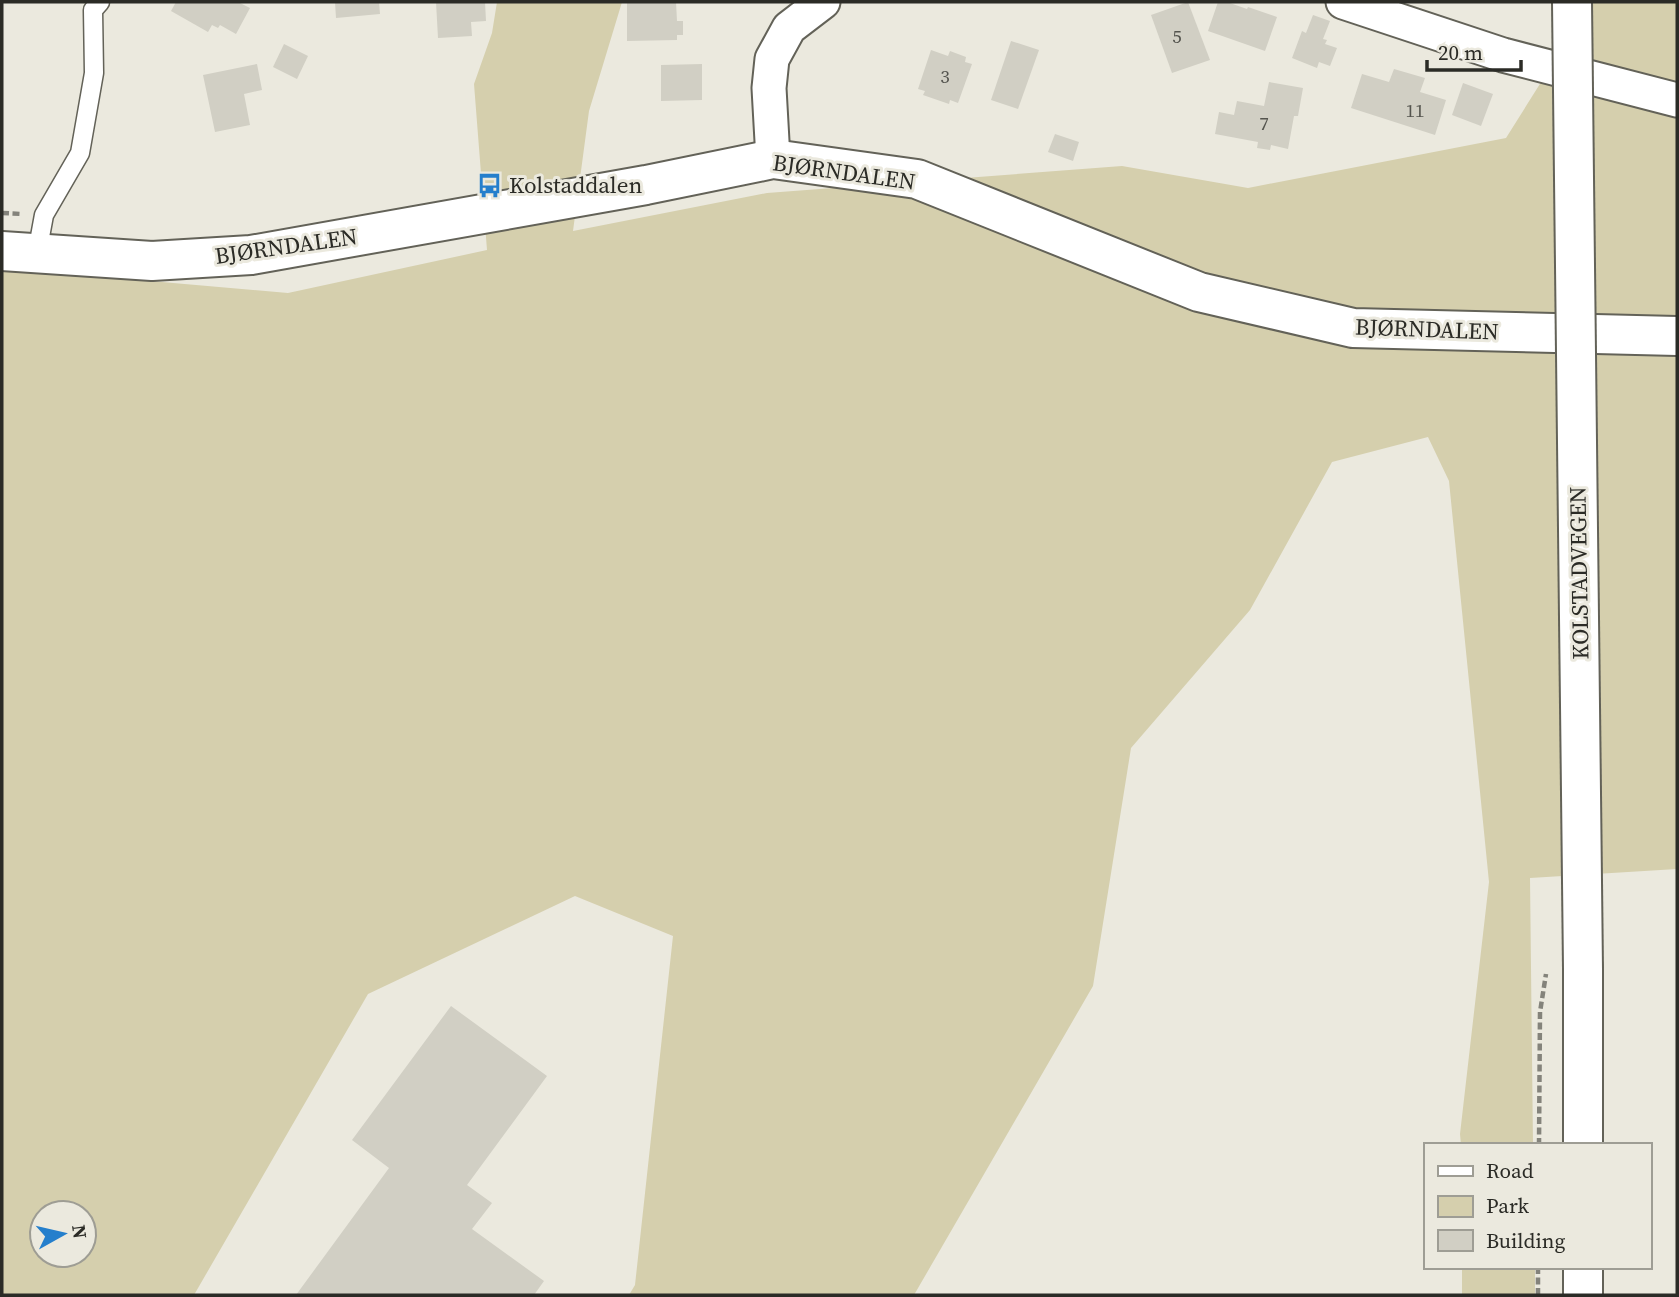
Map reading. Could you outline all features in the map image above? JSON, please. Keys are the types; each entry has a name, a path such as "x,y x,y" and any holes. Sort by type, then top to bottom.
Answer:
{"main road":[{"name":"KOLSTADVEGEN","path":"1572,2 1565,969 1583,1143"},
{"name":"BJØRNDALEN","path":"19,252 152,261 251,255 646,185 773,159 917,179 1199,292 1353,328 1677,336"},
{"path":"1583,1269 1583,1295"}],"street":[{"path":"773,159 769,88 772,59 789,28 823,2"},
{"path":"1343,2 1503,55 1677,100"}],"lane":[{"name":"BJØRNDALEN","path":"19,252 80,153 94,73 92,4"}],"path":[{"path":"2,213 44,215"},
{"path":"1539,1143 1540,1013 1565,969"},
{"path":"1538,1269 1538,1295"}],"green space":[{"path":"497,2 622,2 589,111 573,231 767,193 1122,166 1248,188 1506,138 1577,25 1580,2 1677,2 1677,869 1530,878 1533,1143 1461,1143 1489,882 1449,481 1428,437 1332,462 1250,610 1131,748 1093,986 914,1295 629,1295 635,1285 673,936 575,896 368,994 194,1295 2,1295 2,268 288,293 487,250 474,84 492,33"},
{"path":"1462,1269 1535,1269 1535,1295 1462,1295"}],"building":[{"path":"176,2 238,2 250,8 236,34 220,25 218,28 212,25 208,32 171,11"},
{"path":"335,2 379,2 380,14 336,18"},
{"path":"436,2 485,2 486,21 471,22 472,36 438,38"},
{"path":"627,2 676,2 677,21 683,21 683,35 677,35 677,40 627,41"},
{"path":"1188,2 1210,60 1172,73 1151,15"},
{"path":"1218,2 1227,2 1247,9 1248,7 1277,17 1265,51 1208,31"},
{"path":"1313,15 1330,21 1323,39 1327,40 1325,44 1337,48 1330,66 1319,62 1317,68 1292,58 1302,31 1306,33"},
{"path":"1011,41 1039,50 1018,109 991,100"},
{"path":"284,44 308,56 297,79 273,67"},
{"path":"931,50 948,56 950,51 966,57 965,62 972,64 958,103 950,100 949,104 923,95 925,91 918,89"},
{"path":"257,64 262,90 244,94 250,125 215,132 203,75"},
{"path":"702,64 702,100 661,101 661,65"},
{"path":"1394,69 1425,78 1420,92 1446,100 1435,135 1351,108 1362,74 1389,82"},
{"path":"1269,82 1303,88 1288,149 1271,145 1270,150 1257,148 1258,142 1215,134 1219,112 1234,115 1237,101 1264,106"},
{"path":"1463,83 1493,94 1481,126 1452,115"},
{"path":"1055,134 1079,142 1073,161 1048,152"},
{"path":"451,1006 547,1076 467,1185 492,1203 472,1229 544,1281 534,1295 296,1295 389,1168 352,1140"}],"place":[{"name":"Kolstaddalen","path":"489,185"}]}
